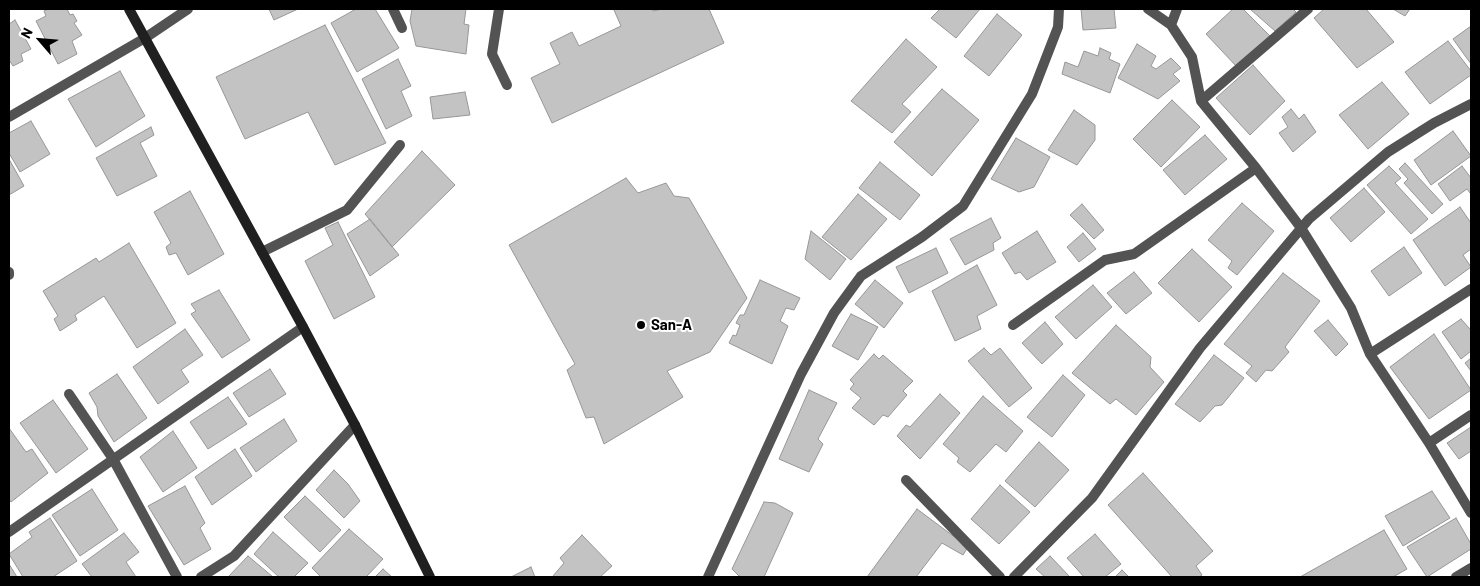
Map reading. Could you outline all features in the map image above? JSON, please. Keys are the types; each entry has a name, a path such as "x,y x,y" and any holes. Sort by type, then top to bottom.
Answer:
{"street":[{"path":"129,9 355,425 430,577"},
{"path":"9,117 145,38 188,9"},
{"path":"392,9 402,28"},
{"path":"499,9 492,54 507,85"},
{"path":"708,577 801,374 834,313 862,276 922,237 963,206 1032,94 1058,27 1059,9"},
{"path":"1148,9 1171,25 1192,57 1201,100 1301,228 1351,308 1370,354 1429,443 1471,514"},
{"path":"1171,25 1177,9"},
{"path":"1201,100 1308,9"},
{"path":"1014,577 1092,498 1200,348 1309,218 1388,152 1434,123 1471,104"},
{"path":"262,252 347,210 400,145"},
{"path":"1013,325 1105,260 1134,254 1256,168"},
{"path":"1370,354 1471,289"},
{"path":"9,532 303,327"},
{"path":"70,394 113,459 177,577"},
{"path":"1429,443 1471,415"},
{"path":"201,577 234,556 355,425"},
{"path":"906,480 1000,577"},
{"path":"1456,577 1471,568"}],"building":[{"path":"48,9 67,9 70,15 73,14 77,21 74,23 82,35 72,41 77,54 58,64 36,21 46,16 44,11"},
{"path":"269,9 298,9 274,20"},
{"path":"356,9 375,9 399,48 357,72 331,23"},
{"path":"412,9 466,9 464,24 469,25 466,54 416,46 410,21"},
{"path":"652,9 653,11 662,9 709,9 724,43 552,123 531,78 560,64 550,43 572,32 579,46 621,26 614,10"},
{"path":"940,9 980,9 956,38 931,18"},
{"path":"1081,9 1114,9 1116,28 1083,30"},
{"path":"1233,9 1243,9 1270,36 1237,67 1206,34"},
{"path":"1250,9 1293,9 1296,12 1275,31"},
{"path":"1324,9 1366,9 1394,42 1357,68 1314,18"},
{"path":"1393,9 1410,9 1405,16"},
{"path":"997,14 1022,35 989,76 964,56"},
{"path":"15,20 31,49 21,54 23,61 13,66 9,60 9,24"},
{"path":"325,25 386,143 335,165 308,112 245,139 216,77"},
{"path":"1471,26 1471,64 1453,39"},
{"path":"906,39 937,67 902,104 911,112 892,133 851,101"},
{"path":"1448,41 1471,71 1471,75 1430,104 1405,72"},
{"path":"1137,44 1156,56 1151,66 1156,69 1171,58 1181,68 1173,74 1180,81 1158,99 1118,78"},
{"path":"1100,48 1111,53 1109,59 1120,64 1110,93 1062,74 1065,62 1078,67 1084,51 1098,56"},
{"path":"398,59 411,86 401,91 412,116 386,129 362,79"},
{"path":"1253,65 1285,101 1250,135 1216,98"},
{"path":"120,71 145,116 96,147 68,99"},
{"path":"1382,82 1409,114 1368,149 1339,115"},
{"path":"942,89 979,120 932,176 894,142"},
{"path":"465,92 470,115 433,119 430,97"},
{"path":"1172,100 1200,127 1161,167 1133,139"},
{"path":"1291,109 1299,119 1304,114 1316,132 1293,152 1279,133 1288,127 1282,117"},
{"path":"1074,110 1095,125 1095,140 1077,165 1048,150"},
{"path":"31,121 50,154 20,172 9,153 9,133"},
{"path":"151,127 154,135 140,143 157,176 117,196 96,158"},
{"path":"1453,131 1471,156 1431,185 1414,160"},
{"path":"1205,135 1227,159 1185,195 1163,170"},
{"path":"1016,138 1050,157 1034,187 1019,192 991,179"},
{"path":"422,151 455,185 392,247 365,214"},
{"path":"9,159 24,186 9,195"},
{"path":"880,162 920,195 900,220 859,188"},
{"path":"1405,163 1443,204 1432,214 1404,183 1408,179 1399,169"},
{"path":"1389,166 1401,178 1395,183 1428,219 1411,234 1367,185"},
{"path":"1462,166 1471,178 1471,192 1467,189 1450,201 1438,184"},
{"name":"San-A","path":"626,178 638,193 666,183 674,196 689,198 747,298 710,352 667,371 683,397 604,444 594,417 586,418 567,370 575,364 509,245"},
{"path":"1364,188 1385,212 1351,242 1330,218"},
{"path":"190,191 224,254 188,275 176,253 169,255 166,247 171,243 154,212"},
{"path":"858,194 887,219 851,260 822,237"},
{"path":"1242,203 1274,231 1237,275 1228,268 1232,261 1208,240"},
{"path":"1082,204 1104,230 1094,239 1070,215"},
{"path":"1460,207 1471,223 1471,249 1463,255 1471,267 1445,286 1413,240"},
{"path":"991,218 1001,238 993,243 994,250 965,265 950,239"},
{"path":"370,219 399,255 370,276 347,234"},
{"path":"338,222 375,297 334,319 305,261 333,245 325,228"},
{"path":"811,231 846,259 830,280 805,259"},
{"path":"1037,231 1056,262 1027,280 1020,272 1015,274 1002,253"},
{"path":"1083,233 1096,249 1079,262 1067,247"},
{"path":"129,243 176,323 137,348 104,296 75,315 77,320 60,331 54,319 58,316 43,291 96,258 99,262"},
{"path":"1404,247 1422,273 1389,296 1371,271"},
{"path":"936,248 948,273 909,293 896,267"},
{"path":"1192,249 1232,287 1199,322 1158,283"},
{"path":"977,265 997,305 977,316 981,329 955,341 932,291"},
{"path":"1134,272 1152,293 1126,314 1107,293"},
{"path":"1283,273 1320,301 1285,347 1289,352 1272,371 1266,370 1256,382 1246,373 1252,366 1224,344"},
{"path":"760,280 800,298 794,310 786,308 780,321 788,326 772,364 729,343 733,335 736,336 740,325 736,323 740,315 744,315"},
{"path":"875,280 903,303 884,328 855,304"},
{"path":"1093,285 1112,307 1076,339 1055,317"},
{"path":"219,290 250,340 222,358 191,314 196,311 191,304"},
{"path":"851,314 878,327 858,360 832,346"},
{"path":"1461,319 1471,328 1471,351 1461,359 1442,332"},
{"path":"1328,320 1348,344 1336,356 1314,331"},
{"path":"1045,322 1063,344 1042,364 1022,343"},
{"path":"1116,325 1151,357 1150,367 1164,382 1136,415 1116,399 1110,404 1072,373"},
{"path":"185,329 203,355 181,370 189,382 158,404 133,367"},
{"path":"1434,334 1471,390 1429,419 1390,367"},
{"path":"984,348 991,355 1000,348 1032,388 1009,407 968,361"},
{"path":"874,354 879,359 883,355 913,381 903,391 907,395 888,417 883,415 874,425 852,408 861,398 850,389 854,384 850,380"},
{"path":"1214,355 1244,378 1222,405 1215,406 1200,422 1175,404"},
{"path":"1471,358 1471,371 1465,363"},
{"path":"270,369 286,394 249,417 233,393"},
{"path":"117,374 147,418 114,442 98,416 97,407 89,393"},
{"path":"1063,375 1085,395 1052,437 1027,417"},
{"path":"809,390 837,403 818,439 823,444 809,472 779,459"},
{"path":"940,394 960,413 920,459 897,436 906,425 910,427"},
{"path":"983,396 1023,431 1006,452 996,444 970,472 957,462 959,458 943,444"},
{"path":"228,397 247,424 208,449 190,422"},
{"path":"53,400 88,449 56,473 20,423"},
{"path":"284,419 297,441 256,472 240,448"},
{"path":"1471,427 1471,451 1459,459 1447,443"},
{"path":"9,428 26,452 32,449 48,473 11,502 9,499"},
{"path":"173,431 197,468 163,492 140,457"},
{"path":"1039,442 1069,470 1035,507 1005,481"},
{"path":"235,449 252,476 212,505 195,477"},
{"path":"334,470 348,484 360,501 344,518 316,490"},
{"path":"1143,473 1213,551 1196,566 1202,575 1199,577 1172,577 1108,505"},
{"path":"1000,485 1030,512 999,544 971,519"},
{"path":"185,486 205,523 200,528 211,549 184,565 148,506"},
{"path":"92,489 118,530 80,556 52,515"},
{"path":"1432,491 1450,518 1403,546 1385,516"},
{"path":"305,496 341,530 320,552 284,517"},
{"path":"764,502 775,503 793,513 764,577 739,576 732,569"},
{"path":"917,509 968,547 963,555 942,543 916,577 867,577"},
{"path":"50,518 77,561 53,577 23,577 9,554 32,537 29,532"},
{"path":"1456,518 1471,544 1471,549 1427,577 1407,547"},
{"path":"349,529 383,559 366,577 321,577 312,568"},
{"path":"1384,530 1407,569 1393,577 1300,577"},
{"path":"273,532 308,563 294,577 279,577 254,554"},
{"path":"124,533 139,552 126,562 136,577 92,577 82,564"},
{"path":"1095,534 1121,564 1105,577 1084,577 1067,558"},
{"path":"582,535 612,566 600,577 554,577 564,563 560,558"},
{"path":"248,556 273,577 228,577"},
{"path":"1050,556 1070,577 1045,577 1036,569"},
{"path":"9,564 17,577 9,577"},
{"path":"531,567 535,577 511,577"},
{"path":"383,569 392,577 375,577"},
{"path":"1122,570 1129,577 1115,577"}],"place":[{"name":"San-A","path":"641,325"}]}
